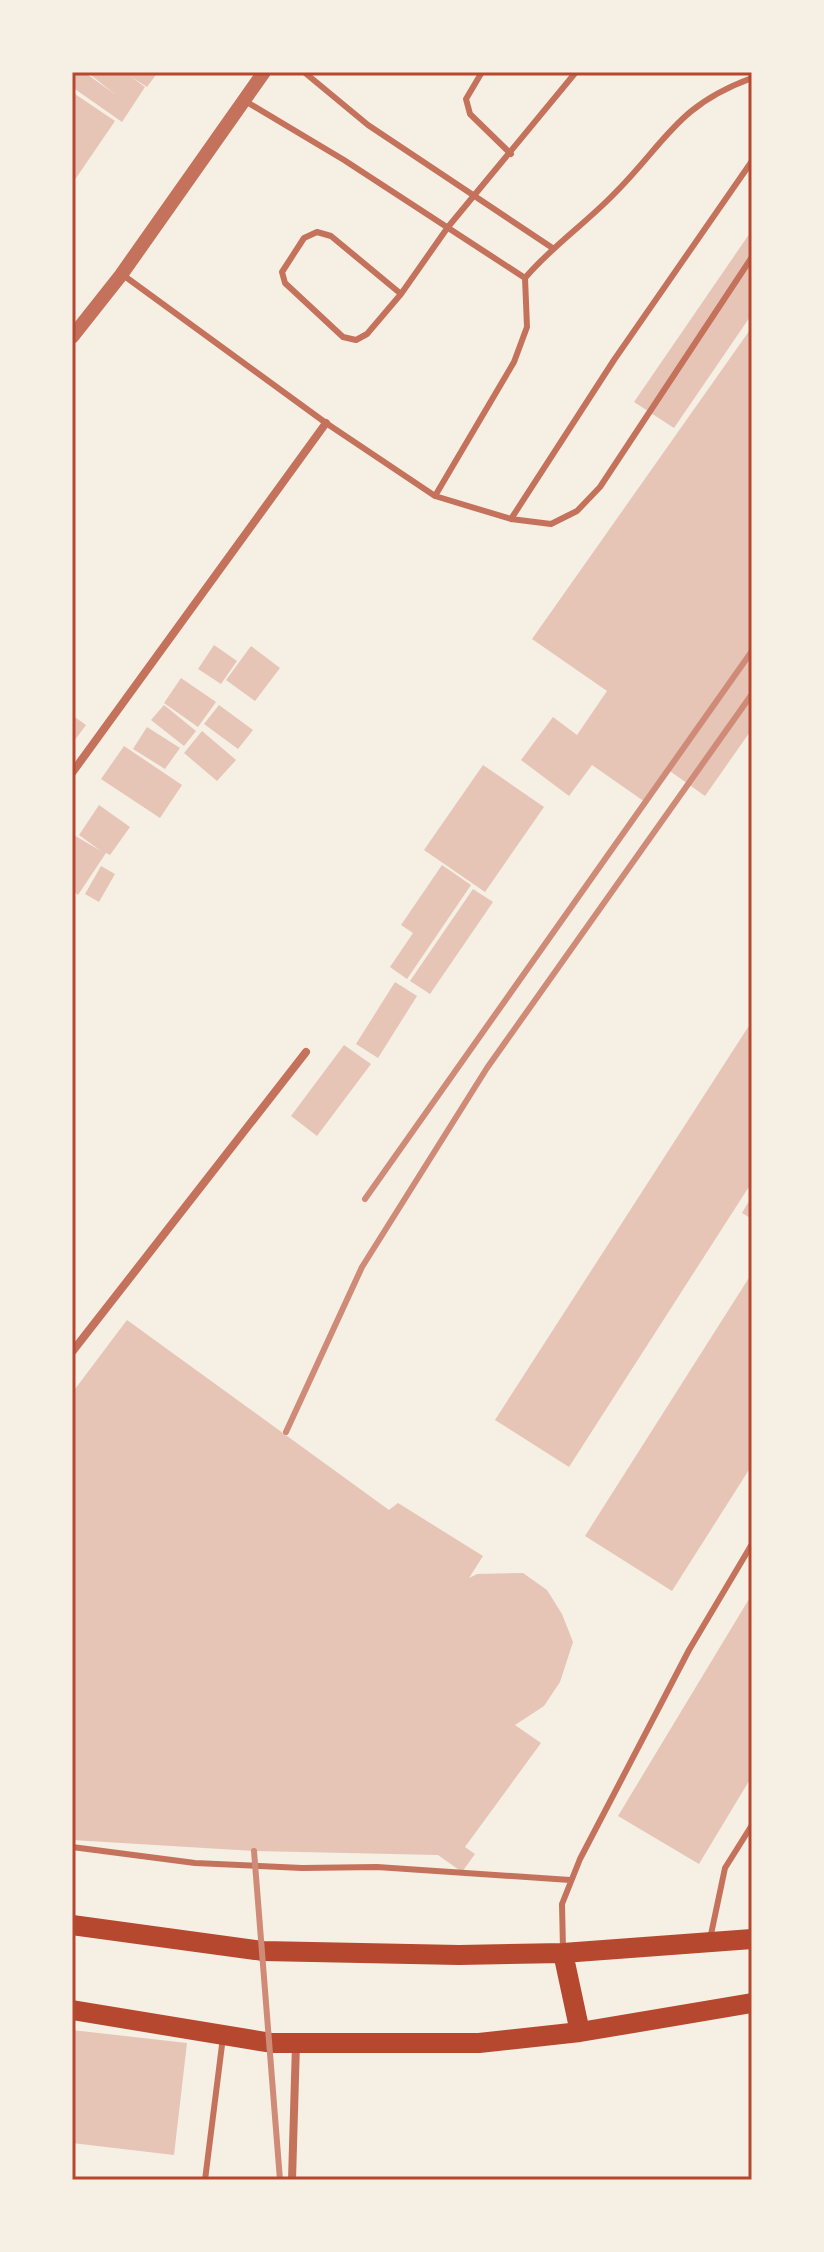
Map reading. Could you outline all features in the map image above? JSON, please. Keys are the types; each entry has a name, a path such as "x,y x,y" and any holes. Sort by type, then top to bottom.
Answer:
{"main road":[{"path":"72,1925 263,1951 459,1955 563,1953 752,1939"},
{"path":"563,1953 580,2032"},
{"path":"72,2010 223,2036 296,2043 479,2043 580,2032 752,2003"}],"street":[{"path":"72,337 121,275 264,72"},
{"path":"72,773 326,423"},
{"path":"72,1352 306,1052"},
{"path":"292,2180 296,2043"}],"lane":[{"path":"304,72 368,125 551,247"},
{"path":"482,72 466,99 470,114 511,154"},
{"path":"401,294 331,236 317,232 304,238 282,272 285,283 343,337 356,340 367,334 401,294 448,227 576,72"},
{"path":"435,496 514,362 527,327 525,278 551,247 576,230 615,193 683,114 720,90 752,78"},
{"path":"245,101 525,278"},
{"path":"511,519 614,360 752,161"},
{"path":"121,275 326,423 435,496 511,519 551,524 577,511 600,487 752,257"},
{"path":"563,1953 562,1904 570,1880 689,1650 752,1544"},
{"path":"710,1940 725,1868 751,1829"},
{"path":"72,1847 195,1863 287,1868 377,1867 570,1880"},
{"path":"205,2180 223,2036"}],"building":[{"path":"72,72 84,72 116,95 87,72 158,72 147,87 130,76 145,87 122,122 72,87"},
{"path":"72,92 115,121 72,184"},
{"path":"752,230 752,314 674,428 634,402"},
{"path":"752,327 752,729 705,796 667,769 645,802 592,765 569,796 521,760 553,717 577,735 607,691 532,639"},
{"path":"214,645 237,661 221,684 198,669"},
{"path":"251,646 280,668 255,701 226,680"},
{"path":"181,678 216,702 198,727 164,703"},
{"path":"164,705 196,731 184,746 151,720"},
{"path":"219,705 253,730 238,749 204,724"},
{"path":"72,715 86,725 72,744"},
{"path":"147,727 180,748 165,769 133,749"},
{"path":"202,731 236,760 217,781 184,753"},
{"path":"124,746 182,785 160,818 101,779"},
{"path":"483,765 544,807 485,892 424,850"},
{"path":"99,805 130,827 110,855 106,853 78,895 72,890 72,834 101,851 79,835"},
{"path":"442,865 471,885 407,979 390,967 413,933 401,925"},
{"path":"101,866 115,874 99,902 85,894"},
{"path":"473,889 493,902 430,994 410,981"},
{"path":"395,982 417,996 378,1058 356,1044"},
{"path":"752,1021 752,1182 569,1467 495,1420"},
{"path":"344,1045 371,1064 317,1136 291,1116"},
{"path":"752,1196 752,1219 742,1213"},
{"path":"752,1273 752,1465 672,1591 585,1536"},
{"path":"127,1320 389,1510 398,1503 483,1556 469,1578 477,1574 523,1573 547,1590 562,1614 573,1642 560,1682 544,1706 515,1725 541,1743 465,1847 475,1854 462,1872 438,1855 254,1851 72,1840 72,1393"},
{"path":"752,1594 752,1776 699,1864 618,1816"},
{"path":"72,2030 187,2043 174,2155 72,2143"}],"railway":[{"path":"365,1199 752,651"},
{"path":"286,1432 362,1267 487,1068 752,694"},
{"path":"254,1851 280,2180"}]}
